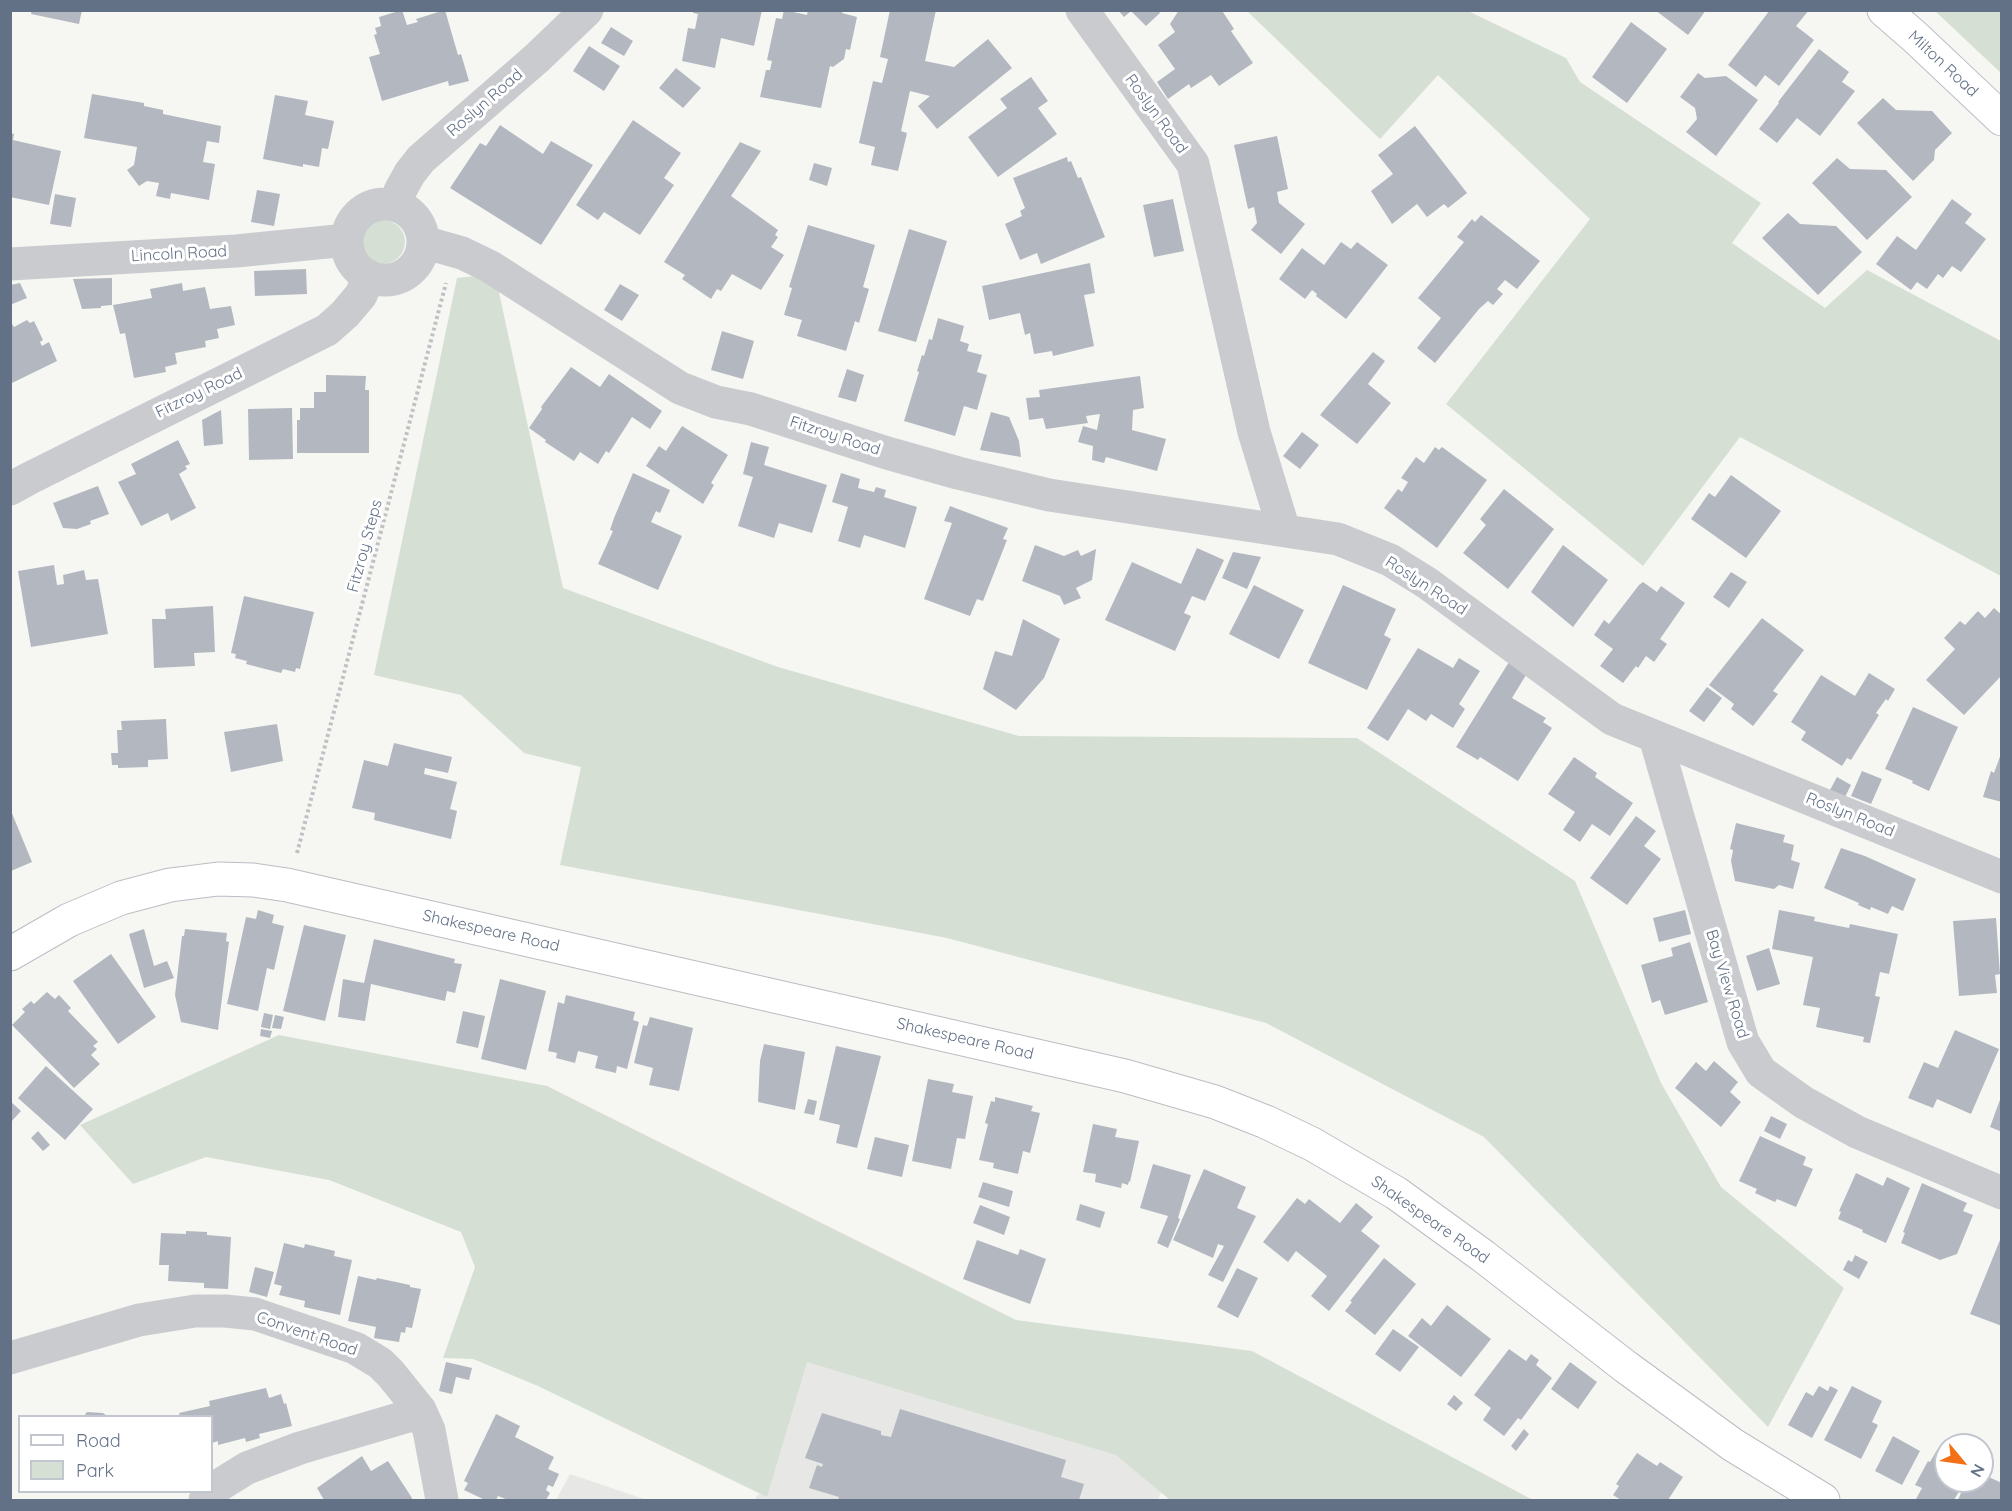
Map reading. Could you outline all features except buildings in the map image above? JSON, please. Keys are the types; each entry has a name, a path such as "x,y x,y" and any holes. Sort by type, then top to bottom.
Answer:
{"street":[{"name":"Roslyn Road","path":"397,206 400,191 421,159 537,58 587,10"},
{"name":"Roslyn Road","path":"1082,10 1193,165 1254,432 1284,530 1338,538 1390,560 1428,583 1612,718 2001,877"},
{"name":"Milton Road","path":"1884,10 2001,120"},
{"path":"386,204 408,211 421,230 419,253 406,273 382,280 360,270 348,251 347,240 349,229 355,218 374,205 386,204"},
{"name":"Lincoln Road","path":"10,264 236,251 347,240"},
{"name":"Fitzroy Road","path":"419,253 462,253 489,266 680,388 717,402 751,409 887,453 958,473 1049,495 1284,530"},
{"name":"Fitzroy Road","path":"10,489 327,330 361,295 369,276"},
{"name":"Bay View Road","path":"1655,737 1743,1042 1761,1072 1803,1102 1857,1131 2001,1193"},
{"name":"Shakespeare Road","path":"10,954 69,920 121,898 170,885 218,879 253,880 310,890 1125,1076 1215,1102 1266,1122 1312,1144 1396,1193 1733,1445 1823,1500"},
{"name":"Convent Road","path":"10,1358 139,1320 195,1311 255,1314 355,1348 380,1363 392,1374 420,1410 429,1430 442,1500"},
{"path":"213,1491 247,1468 300,1448 420,1410"}],"path":[{"name":"Fitzroy Steps","path":"297,853 447,278 419,253"}],"shaded area":[{"path":"805,1358 1171,1467 1158,1500 754,1500 761,1491"},
{"path":"570,1474 647,1500 556,1500"}],"green space":[{"path":"1247,11 1468,11 1566,58 1580,82 1761,203 1732,243 1825,308 1867,270 2001,341 2001,576 1740,437 1643,566 1446,404 1590,219 1438,75 1380,139"},
{"path":"1935,11 2001,11 2001,73"},
{"path":"383,220 392,221 399,226 404,233 404,251 399,258 392,263 383,264 374,263 367,258 362,251 361,242 362,233 367,226 374,221"},
{"path":"495,274 563,588 778,667 1019,736 1357,738 1575,881 1661,1083 1721,1187 1844,1288 1768,1427 1484,1137 1266,1023 947,938 560,865 581,767 524,753 461,695 374,675 457,278"},
{"path":"279,1035 547,1086 1016,1320 1252,1351 1533,1500 1170,1500 1116,1455 807,1362 767,1497 538,1386 473,1359 443,1358 475,1267 461,1232 329,1180 206,1157 133,1184 80,1125"}]}
